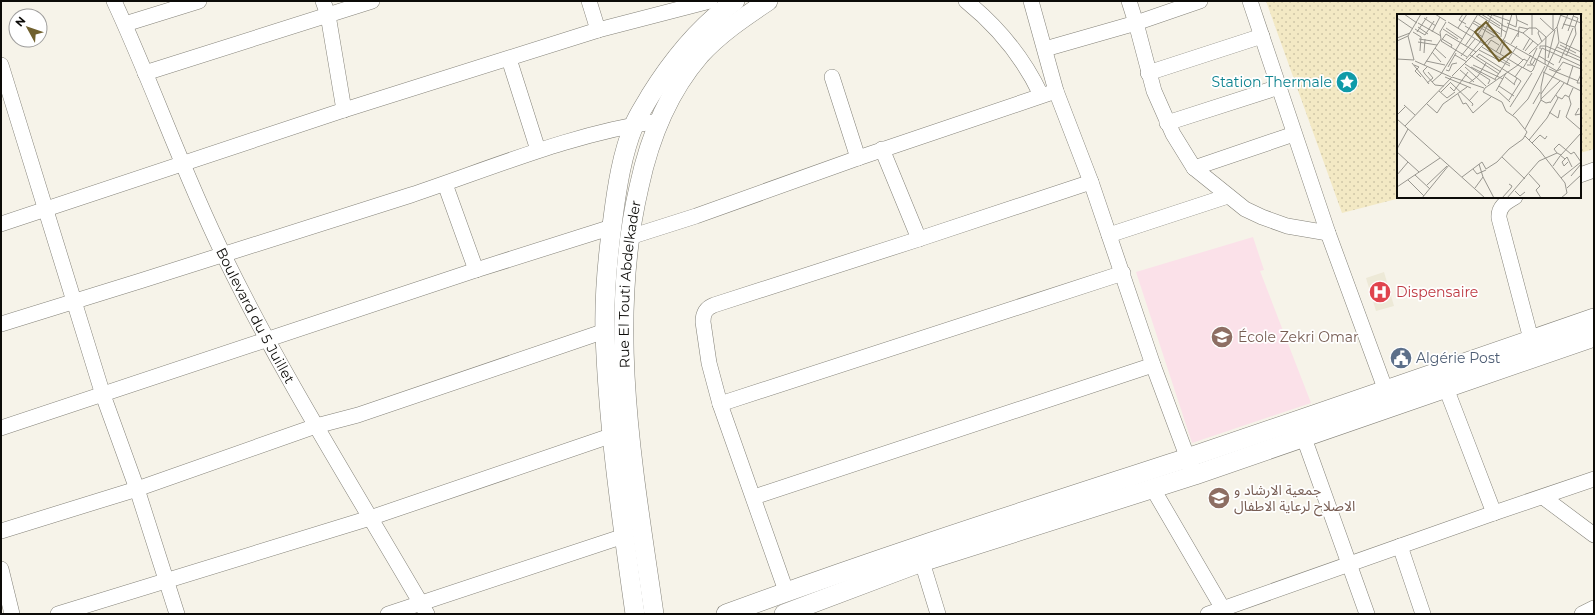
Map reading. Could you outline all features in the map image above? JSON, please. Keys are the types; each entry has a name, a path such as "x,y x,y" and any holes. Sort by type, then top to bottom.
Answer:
{"street":[{"name":"Boulevard du 5 Juillet","path":"114,1 125,24 182,164 224,255 316,426 424,609"},
{"path":"125,24 199,1"},
{"path":"145,73 326,8 372,1"},
{"path":"588,1 598,30"},
{"name":"Rue El Touti Abdelkader","path":"654,614 628,427 623,336 624,288 632,215 644,162 659,121 686,73 700,55 721,35 768,1"},
{"path":"966,1 985,18 1009,45 1029,71 1042,95"},
{"path":"1031,1 1056,91 1091,182 1153,365 1187,458 1195,475"},
{"path":"1129,1 1148,73 1167,123 1194,168 1245,209 1287,226 1328,233"},
{"path":"1044,49 1136,23 1200,1"},
{"path":"1250,1 1328,233 1386,391"},
{"path":"1,224 344,110 598,30 721,3"},
{"name":"Rue El Touti Abdelkader","path":"635,614 624,536 613,435 605,331 609,250 617,189 625,153 634,124 674,60 721,3"},
{"path":"326,8 344,110"},
{"path":"1148,73 1262,36"},
{"path":"509,58 538,150"},
{"path":"1,65 103,395 137,489 177,614"},
{"path":"832,77 858,158"},
{"path":"1167,123 1278,86"},
{"path":"630,237 703,214 882,149 1056,91"},
{"path":"1,324 224,255 445,184 538,150 634,124 659,121"},
{"path":"1194,168 1294,134"},
{"path":"882,149 919,239"},
{"path":"1581,175 1594,170"},
{"path":"786,591 754,496 720,404 709,363 703,322 703,316 706,309 714,305 1091,182"},
{"path":"445,184 476,270"},
{"path":"1109,235 1228,196"},
{"path":"1514,198 1503,205 1500,209 1499,218 1531,339"},
{"path":"1,428 476,270 612,227"},
{"path":"720,404 1123,273"},
{"path":"792,613 920,555 1187,458 1386,391 1594,318"},
{"path":"1,531 137,489 316,426 358,415 605,331"},
{"path":"726,614 786,591 1154,489 1594,337"},
{"path":"754,496 1153,365"},
{"path":"1446,388 1494,513"},
{"path":"58,614 370,518 613,435"},
{"path":"1304,438 1367,614"},
{"path":"1208,614 1225,612 1350,564 1594,479"},
{"path":"1154,489 1225,612"},
{"path":"1543,497 1594,535"},
{"path":"388,614 424,609 624,536"},
{"path":"1400,546 1424,614"},
{"path":"920,555 938,614"},
{"path":"1,569 12,614"},
{"path":"1582,614 1594,608"}],"shaded area":[{"name":"École Zekri Omar","path":"1253,237 1264,270 1260,271 1311,403 1192,443 1136,272"},
{"name":"Dispensaire","path":"1384,272 1394,306 1376,311 1366,278"}],"sand":[{"name":"Station Thermale","path":"1266,1 1594,1 1594,149 1581,153 1581,14 1397,14 1397,198 1400,198 1342,213"}],"place":[{"name":"Station Thermale","path":"1347,82"},
{"name":"Dispensaire","path":"1380,292"},
{"name":"École Zekri Omar","path":"1222,337"},
{"name":"Algérie Post","path":"1401,358"},
{"name":"جمعية الارشاد و الاصلاح لرعاية الاطفال","path":"1219,498"}]}
